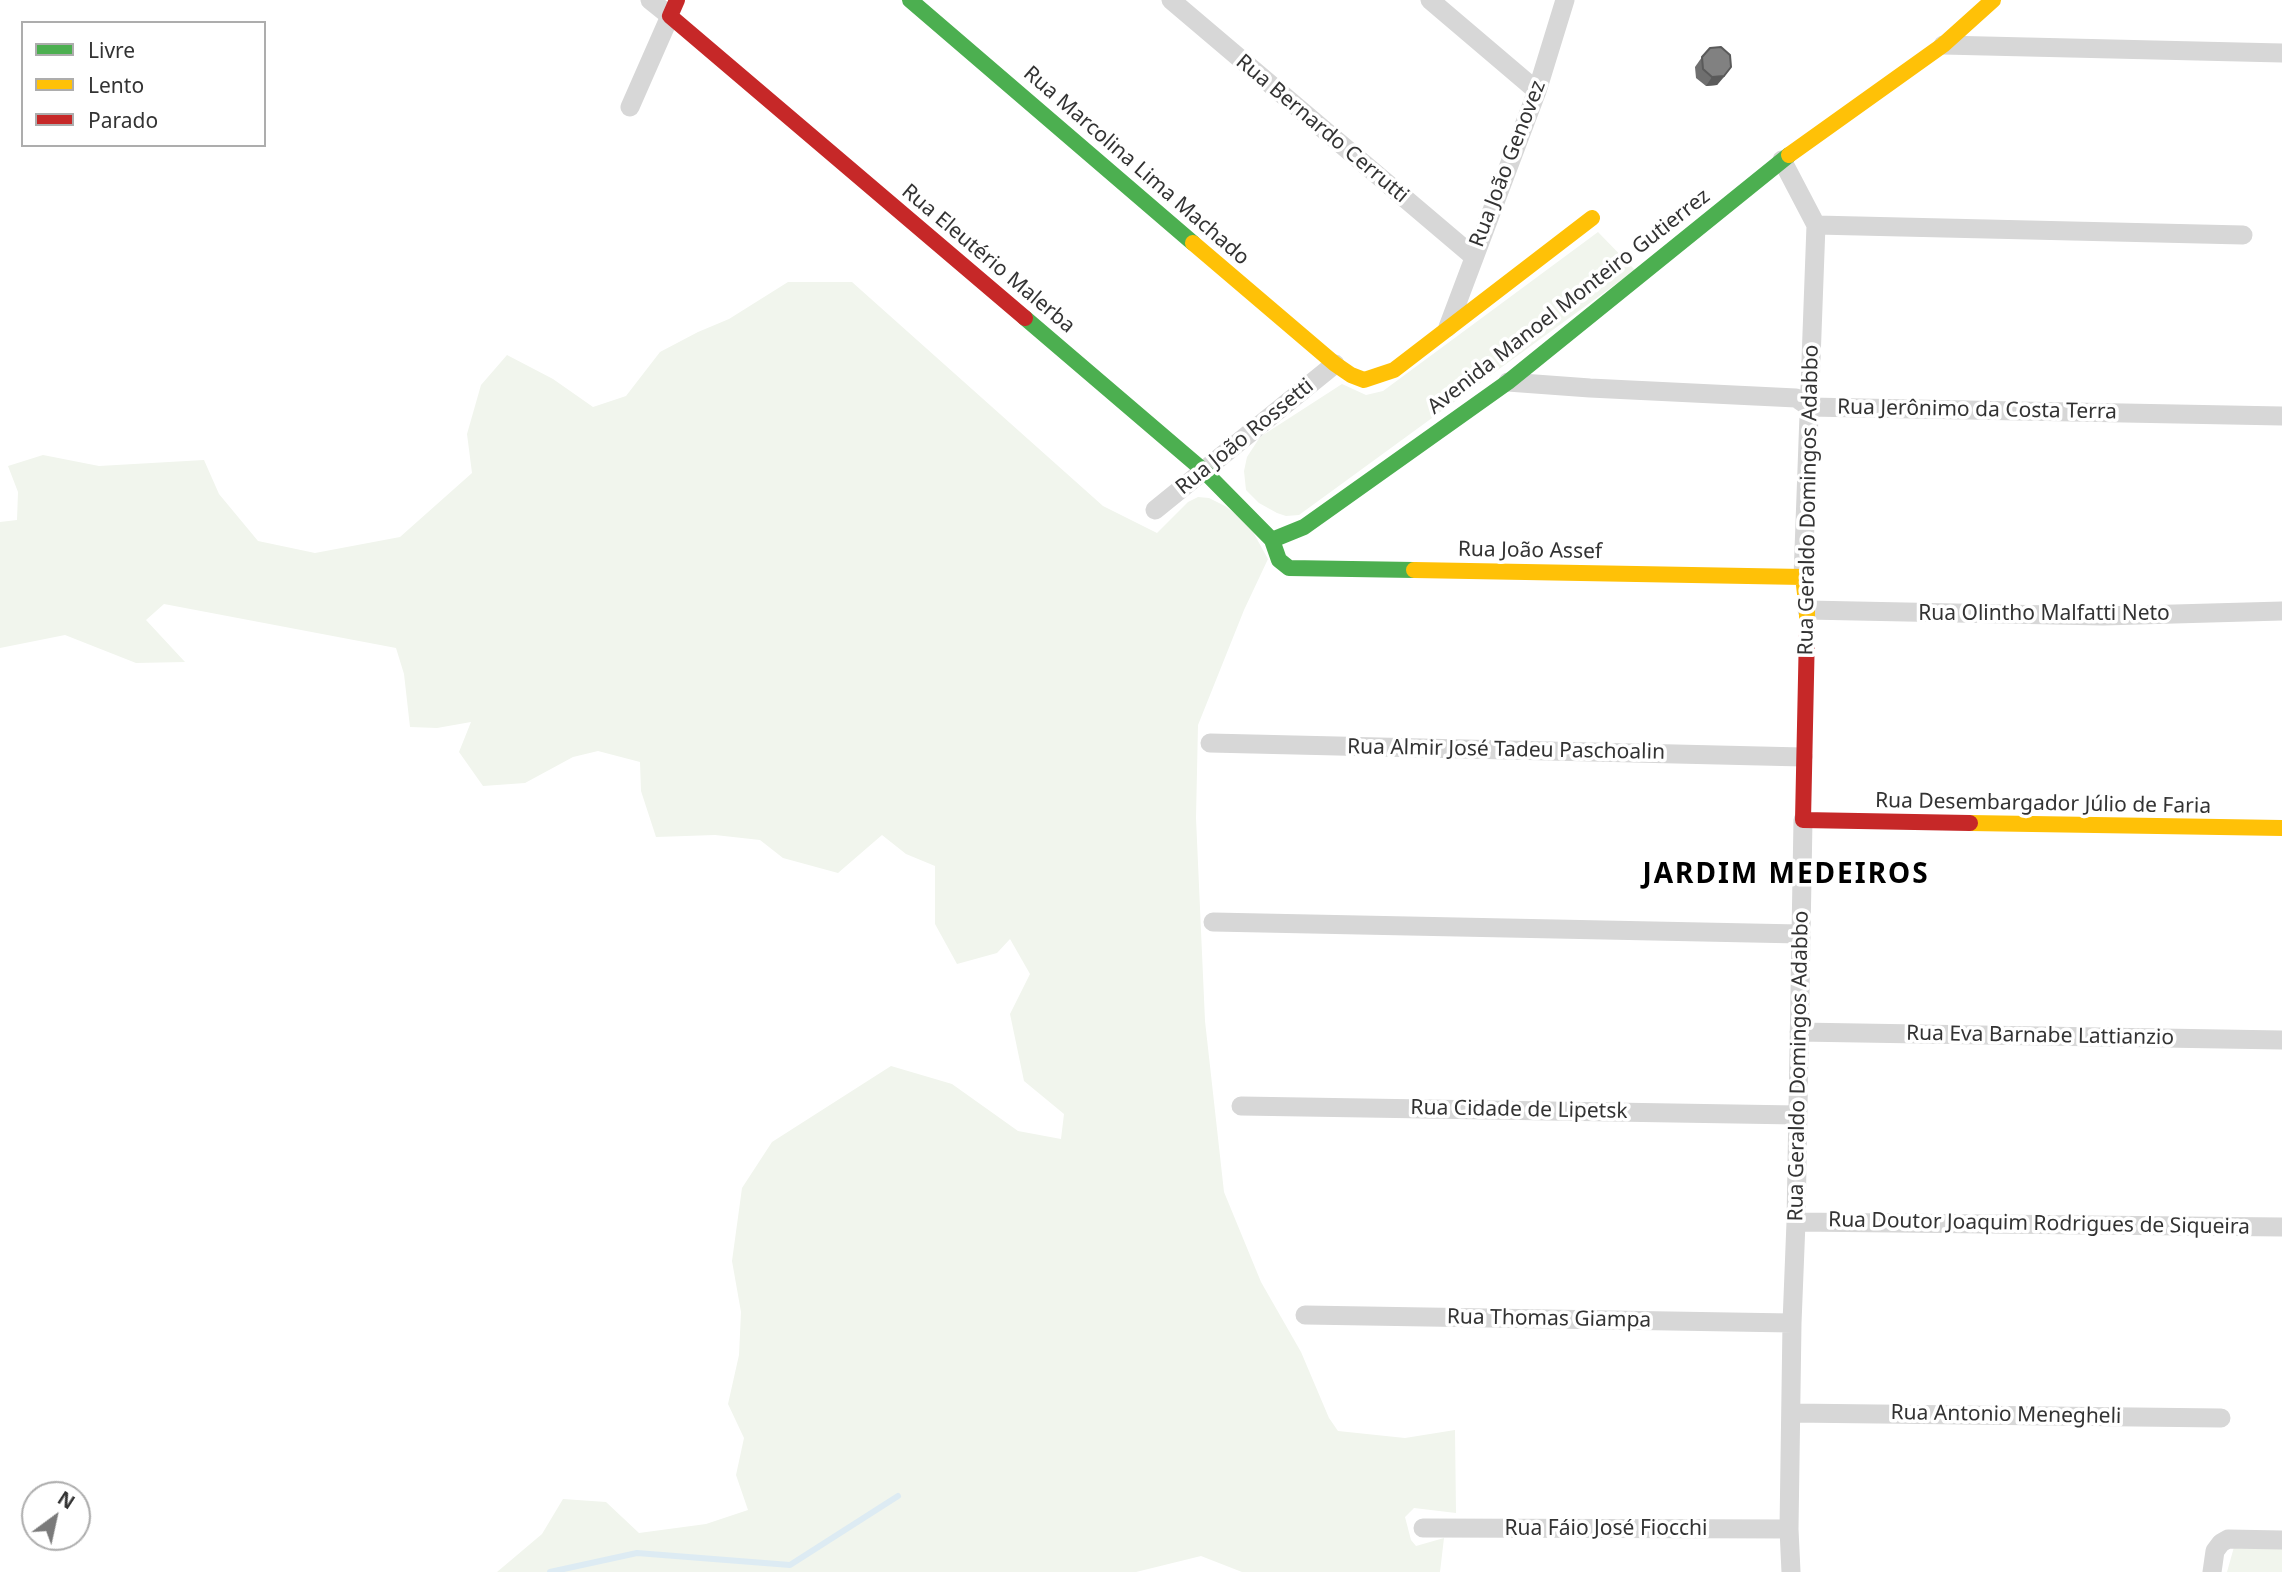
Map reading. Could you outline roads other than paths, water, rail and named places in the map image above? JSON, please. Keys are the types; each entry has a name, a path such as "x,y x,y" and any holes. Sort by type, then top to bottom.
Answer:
{"street":[{"path":"630,107 673,8 650,0"},
{"name":"Rua Marcolina Lima Machado","path":"910,0 1335,364 1364,380 1394,370 1592,218"},
{"name":"Rua Bernardo Cerrutti","path":"1171,0 1474,257"},
{"path":"1430,0 1537,91"},
{"name":"Rua João Genovez","path":"1448,327 1537,91 1565,0"},
{"name":"Avenida Manoel Monteiro Gutierrez","path":"1272,540 1304,527 1507,382 1782,160 1943,45 1993,0"},
{"name":"Rua Eleutério Malerba","path":"673,8 1205,471 1272,540"},
{"path":"1943,45 2282,53"},
{"path":"1782,160 1816,225 2243,235"},
{"name":"Rua Geraldo Domingos Adabbo","path":"1791,1572 1789,1529 1792,1323 1807,610 1803,576 1816,225"},
{"name":"Rua João Rossetti","path":"1155,510 1335,364"},
{"name":"Rua Jerônimo da Costa Terra","path":"1507,382 1796,398 1809,407 2282,416"},
{"name":"Rua João Assef","path":"1272,540 1279,560 1289,568 1803,576"},
{"name":"Rua Olintho Malfatti Neto","path":"1807,610 2103,616 2282,611"},
{"name":"Rua Almir José Tadeu Paschoalin","path":"1210,743 1803,757"},
{"name":"Rua Desembargador Júlio de Faria","path":"1803,820 2282,828"},
{"path":"1213,922 1800,934"},
{"name":"Rua Eva Barnabe Lattianzio","path":"1799,1032 2282,1040"},
{"name":"Rua Cidade de Lipetsk","path":"1241,1105 1797,1115"},
{"name":"Rua Doutor Joaquim Rodrigues de Siqueira","path":"1796,1222 2282,1227"},
{"name":"Rua Thomas Giampa","path":"1305,1315 1792,1323"},
{"name":"Rua Antonio Menegheli","path":"1792,1413 2221,1418"},
{"name":"Rua Fáio José Fiocchi","path":"1423,1528 1789,1529"},
{"path":"2212,1572 2215,1550 2221,1542 2228,1539 2282,1540"}],"waterway":[{"path":"550,1572 637,1553 790,1565 898,1496"}],"district":[{"name":"JARDIM MEDEIROS","path":"1786,875"}]}
